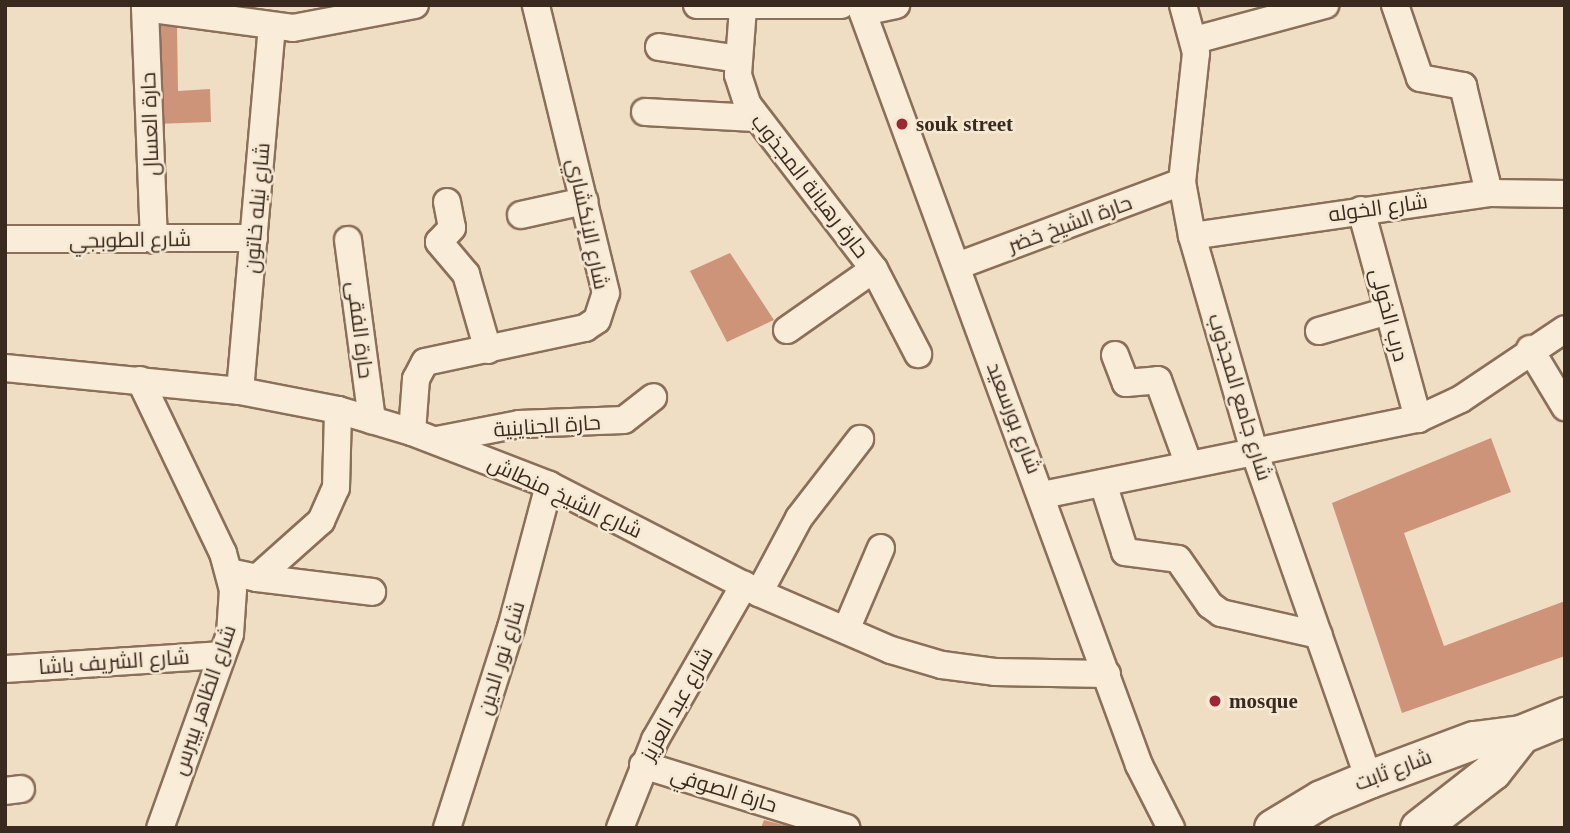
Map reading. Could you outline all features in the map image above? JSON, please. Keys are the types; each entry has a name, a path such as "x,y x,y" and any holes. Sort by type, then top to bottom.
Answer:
{"main road":[{"name":"شارع ثابت","path":"1273,828 1321,799 1369,779 1474,740 1521,734 1565,716"},
{"name":"شارع ثابت","path":"1419,828 1492,771 1521,734"}],"street":[{"path":"144,7 272,26 309,16 415,5"},
{"name":"شارع الإنكشاري","path":"423,436 416,379 425,362 585,328 597,320 606,293 536,5"},
{"path":"720,7 896,5"},
{"name":"شارع جامع المجذوب","path":"1183,5 1195,40 1182,182 1192,236 1254,451 1369,779"},
{"path":"1195,40 1325,5"},
{"path":"1395,5 1420,78 1463,86 1489,193"},
{"name":"حارة العسال","path":"144,7 154,240"},
{"name":"حارة رهبانة المجذوب","path":"720,7 738,59 742,90 755,118 874,269 918,354"},
{"name":"شارع بورسعيد","path":"855,7 1043,495 1139,765 1171,828"},
{"name":"شارع نيله خاتون","path":"240,391 272,26"},
{"path":"659,47 738,59"},
{"path":"645,113 755,118"},
{"name":"حارة الشيخ خضر","path":"957,266 1182,182"},
{"name":"شارع الخوله","path":"1192,236 1489,193 1565,194"},
{"path":"521,215 584,201"},
{"path":"447,202 452,228 439,242 466,274 488,350"},
{"name":"درب الخولى","path":"1361,210 1418,419"},
{"name":"شارع الطوبجي","path":"5,239 254,238"},
{"name":"حارة الفقى","path":"348,240 372,420"},
{"path":"787,330 874,269"},
{"path":"1319,331 1388,311"},
{"path":"1043,495 1418,419 1461,398 1530,349 1565,329"},
{"path":"1530,349 1565,407"},
{"path":"1115,355 1126,383 1158,380 1189,465"},
{"name":"شارع الشيخ منطاش","path":"5,368 240,391 338,410 423,436 548,485 752,589 891,650 943,665 995,672 1107,674"},
{"name":"شارع الظاهر بيبرس","path":"141,380 229,572 233,612 222,655 160,828"},
{"name":"حارة الجناينية","path":"423,436 519,424 624,420 653,397"},
{"path":"257,578 309,534 330,506 336,488 338,410"},
{"name":"شارع عبد العزيز","path":"620,828 643,765 799,518 860,439"},
{"path":"1103,483 1125,552 1178,559 1210,605 1221,613 1319,635"},
{"name":"شارع نور الدين","path":"447,828 511,628 548,485"},
{"path":"846,630 881,548"},
{"path":"229,572 372,592"},
{"name":"شارع الشريف باشا","path":"5,670 222,655"},
{"name":"حارة الصوفي","path":"643,765 845,828"}],"building":[{"path":"151,25 177,26 178,91 210,89 211,122 155,124"},
{"path":"730,253 774,320 727,342 690,271"},
{"path":"1491,438 1511,492 1404,533 1444,646 1565,601 1565,656 1402,713 1332,503"},
{"path":"764,820 792,827 792,828 761,828"}],"place":[{"name":"souk street","path":"902,124"},
{"name":"mosque","path":"1215,701"}]}
